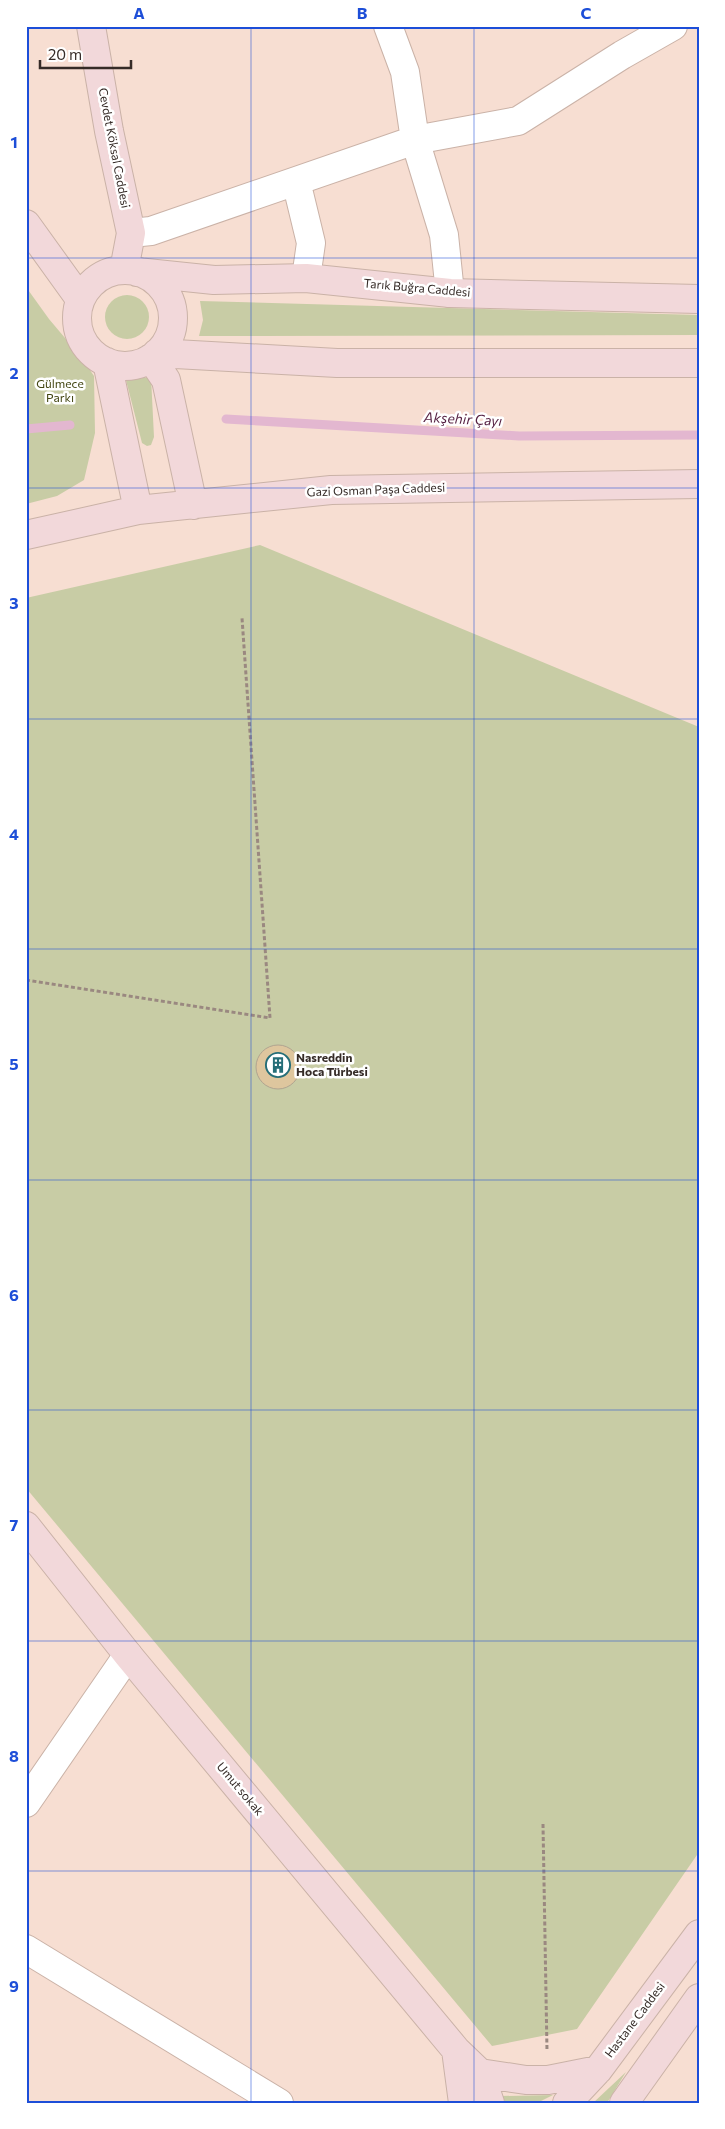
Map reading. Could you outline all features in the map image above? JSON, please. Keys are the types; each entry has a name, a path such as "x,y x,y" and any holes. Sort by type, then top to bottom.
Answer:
{"street":[{"name":"Cevdet Köksal Caddesi","path":"91,26 109,131 131,233 130,271"},
{"path":"388,26 405,72 415,140 444,235 450,293"},
{"path":"131,233 151,232 415,140 518,120 622,55 673,26"},
{"path":"296,181 311,244 306,278"},
{"path":"26,224 80,299"},
{"path":"154,356 171,332 173,319 171,306 159,284 148,276 130,271 110,272 98,278 87,287 80,299 77,314 78,330 84,344 94,355 107,362 130,366 154,356 337,364 699,363"},
{"name":"Tarık Buğra Caddesi","path":"130,271 214,280 306,278 450,293 699,299"},
{"path":"154,356 166,380 193,505"},
{"path":"107,362 138,510"},
{"name":"Gazi Osman Paşa Caddesi","path":"26,534 138,510 331,490 699,484"},
{"name":"Umut sokak","path":"26,1526 128,1655 456,2050 480,2073"},
{"path":"26,1803 128,1655"},
{"name":"Hastane Caddesi","path":"567,2103 598,2070 699,1934"},
{"path":"26,1949 279,2103"},
{"path":"624,2103 699,1998"},
{"path":"456,2050 463,2103"},
{"path":"490,2103 480,2073 526,2080 548,2080 598,2070"}],"path":[{"path":"26,980 270,1018 242,618"},
{"path":"543,1824 548,2080"}],"green space":[{"name":"Gülmece Parkı","path":"26,287 94,376 95,433 84,480 57,496 26,504"},
{"path":"131,295 143,301 148,309 148,325 143,333 135,338 123,339 111,333 106,325 105,313 111,301 119,296"},
{"path":"200,301 699,315 699,335 199,336 203,320"},
{"path":"151,377 154,437 151,445 147,446 142,443 126,380"},
{"path":"260,545 699,727 699,1852 577,2029 492,2046 26,1488 26,598"},
{"path":"626,2072 607,2103 593,2103"},
{"path":"553,2095 537,2103 506,2103 502,2096"}],"building":[{"name":"Nasreddin Hoca Türbesi","path":"274,1045 282,1045 294,1051 300,1067 294,1083 282,1089 274,1089 262,1083 256,1071 256,1063 262,1051"}],"waterway":[{"name":"Akşehir Çayı","path":"226,419 519,436 699,435"},
{"name":"Akşehir Çayı","path":"26,429 70,425"}],"place":[{"name":"Nasreddin Hoca Türbesi","path":"278,1065"}]}
